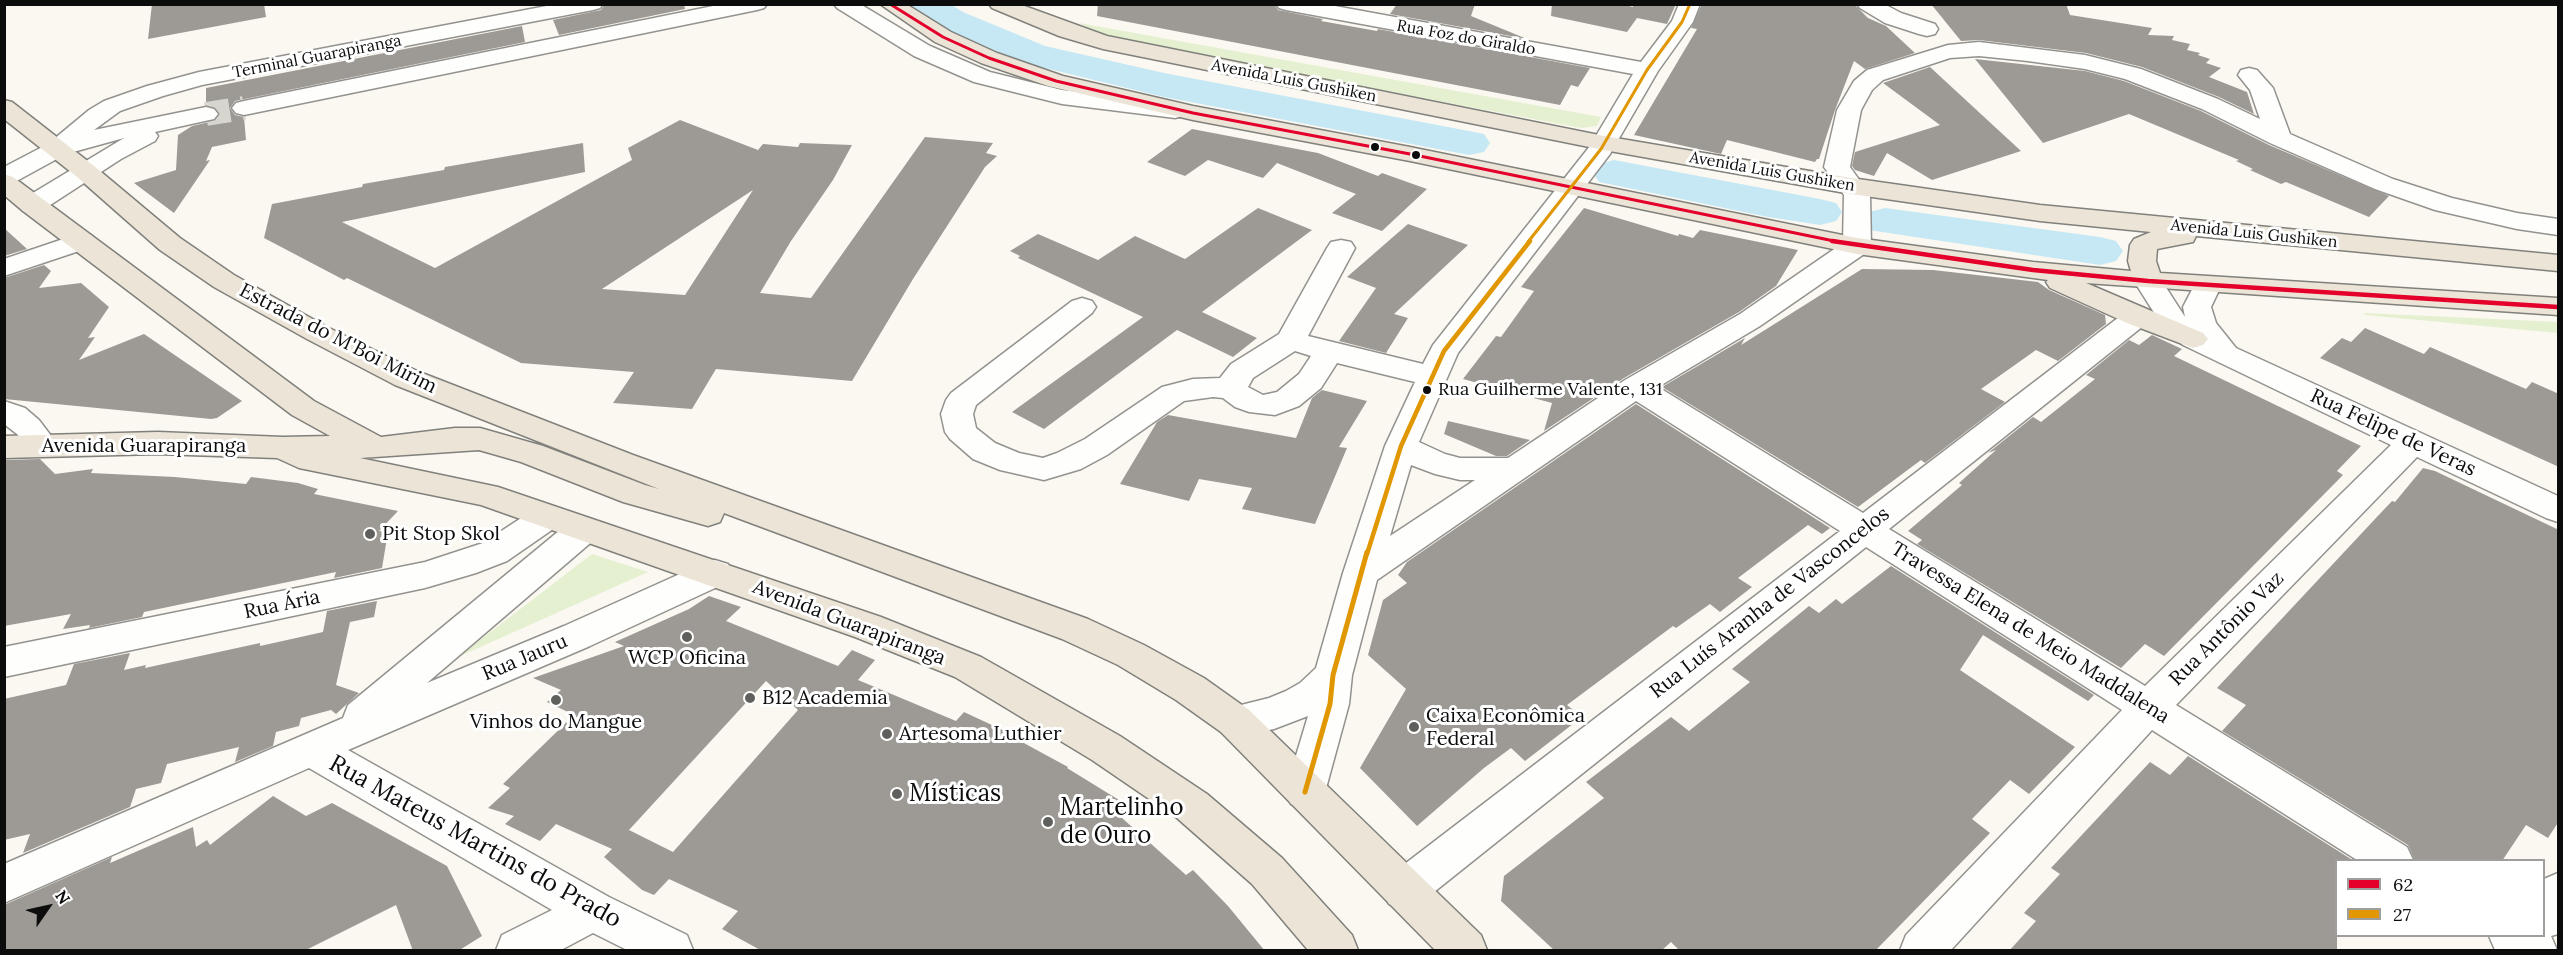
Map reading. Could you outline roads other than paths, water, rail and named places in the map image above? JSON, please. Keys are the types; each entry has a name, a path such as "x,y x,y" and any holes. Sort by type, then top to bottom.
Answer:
{"main road":[{"path":"890,4 943,37 988,58 1056,81 1192,113 1857,246 2033,270 2148,281 2559,307"},
{"name":"Avenida Luis Gushiken","path":"999,4 1056,28 1103,42 1604,143 1851,186 2040,213 2311,241 2559,263"},
{"name":"Estrada do M'Boi Mirim","path":"4,107 85,171 170,244 224,281 376,363 406,378 600,454 782,521"},
{"path":"4,180 32,205 303,408 377,448 486,495"},
{"path":"2148,281 2142,252 2144,245 2154,239 2169,236 2193,236 2282,242 2311,241"},
{"path":"2033,270 2137,317 2193,339"},
{"path":"234,445 303,408"},
{"path":"377,448 455,439 480,439 531,454 635,494 691,511 720,516 782,521 1075,629 1131,655 1235,721 1465,951"},
{"name":"Avenida Guarapiranga","path":"4,447 158,443 282,448 313,446 377,448"},
{"name":"Avenida Guarapiranga","path":"282,448 299,457 486,495 868,627 968,668 1107,748 1192,806 1267,871 1336,951"}],"street":[{"name":"Terminal Guarapiranga","path":"57,149 97,115 112,106 155,91 200,79 593,4"},
{"name":"Terminal Guarapiranga","path":"244,108 757,4"},
{"path":"844,4 922,51 982,77 1062,96 1192,113"},
{"name":"Rua Foz do Giraldo","path":"1286,4 1647,70"},
{"path":"1305,792 1330,704 1333,675 1361,573 1401,446 1431,376 1444,351 1571,189 1604,143 1647,70 1682,21 1690,4"},
{"path":"1867,4 1893,18 1927,29"},
{"path":"1915,4 1927,29 1948,51"},
{"path":"1361,573 1636,387 1750,320 1857,246 1857,195 1837,167 1849,110 1862,86 1875,75 1948,51 1979,49 2028,54 2085,62 2133,74 2210,104 2279,138 2384,184 2444,204 2517,221 2559,227"},
{"path":"2249,75 2261,88 2279,138"},
{"path":"180,119 181,102 188,90 200,79"},
{"path":"4,180 57,149 114,132 206,114"},
{"path":"32,205 134,142 180,119"},
{"path":"4,268 81,241"},
{"path":"1232,390 1234,380 1242,371 1291,340 1341,248"},
{"name":"Rua Felipe de Veras","path":"2148,281 2175,324 2193,339 2559,510"},
{"name":"Rua Felipe de Veras","path":"2207,286 2197,307 2201,323 2208,336 2228,355"},
{"path":"1082,308 962,400 957,414 961,432 984,451 1012,462 1044,469 1069,461 1096,447 1173,394 1193,389 1213,387 1232,390 1246,400 1260,405 1275,405 1288,399 1310,381 1329,352"},
{"name":"Rua Luís Aranha de Vasconcelos","path":"1404,890 2137,317"},
{"path":"1291,340 1329,352 1431,376"},
{"name":"Travessa Elena de Meio Maddalena","path":"1636,387 2389,859"},
{"path":"4,411 14,415 28,427 42,446"},
{"name":"Rua Antônio Vaz","path":"1922,951 2149,707 2413,442"},
{"path":"1401,446 1435,463 1460,469 1514,469"},
{"name":"Rua Ária","path":"4,662 425,575 495,552 547,517"},
{"name":"Rua Jauru","path":"322,744 583,530"},
{"name":"Rua Jauru","path":"4,884 322,744 577,636 715,573"},
{"path":"1235,721 1274,713 1300,702 1314,694 1333,675"},
{"name":"Rua Mateus Martins do Prado","path":"322,744 593,911 671,951"},
{"path":"2545,914 2559,893"},
{"path":"518,951 593,911"}],"waterway":[{"path":"925,4 950,20 1033,54 1164,85 1469,143"},
{"path":"1614,173 1768,204 1820,212"},
{"path":"1885,221 2100,251"}],"tunnel":[{"path":"206,114 244,108"}],"place":[{"name":"Rua Guilherme Valente, 131","path":"1427,390"},
{"name":"Pit Stop Skol","path":"370,534"},
{"name":"WCP Oficina","path":"687,637"},
{"name":"B12 Academia","path":"750,698"},
{"name":"Vinhos do Mangue","path":"556,700"},
{"name":"Caixa Econômica Federal","path":"1414,727"},
{"name":"Artesoma Luthier","path":"887,734"},
{"name":"Místicas","path":"897,794"},
{"name":"Martelinho de Ouro","path":"1048,822"}]}
